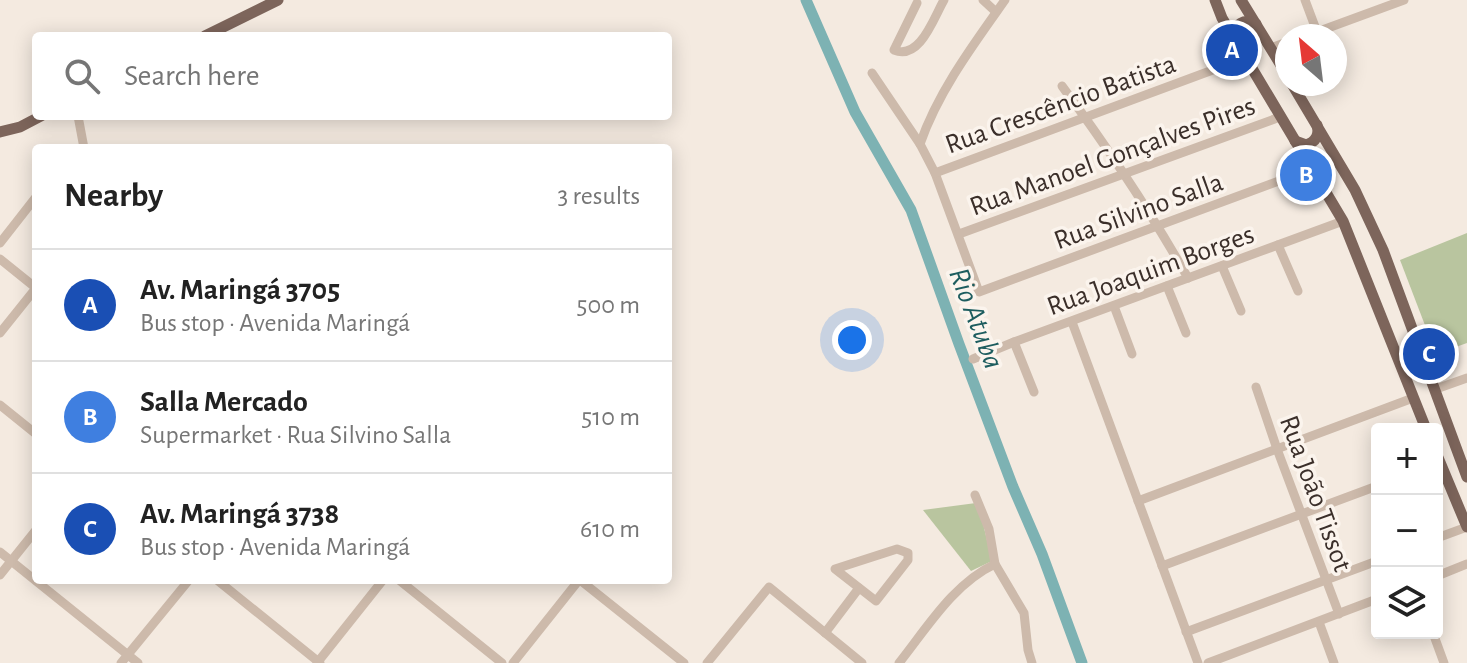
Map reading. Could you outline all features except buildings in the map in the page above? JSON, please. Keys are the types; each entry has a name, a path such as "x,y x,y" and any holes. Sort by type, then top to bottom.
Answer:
{"main road":[{"path":"213,32 278,0"},
{"path":"1215,0 1245,58 1343,221 1424,423"},
{"path":"1241,0 1275,55"},
{"path":"1233,36 1240,23 1250,21 1256,24"},
{"path":"1299,96 1355,190 1374,230 1463,456 1467,477"},
{"path":"0,132 33,120"},
{"path":"1295,140 1302,145 1314,141 1318,134 1317,125"},
{"path":"1427,423 1436,415 1446,418"},
{"path":"1443,470 1462,502 1467,527"}],"street":[{"path":"935,15 916,1 894,50 905,52 921,43 944,0"},
{"path":"983,0 996,12"},
{"path":"920,144 939,101 1005,0"},
{"path":"1305,0 1314,24"},
{"path":"1335,24 1379,4 1404,0"},
{"path":"1271,48 1275,46"},
{"name":"Rua Crescêncio Batista","path":"935,173 1245,58"},
{"path":"872,73 920,144 959,234"},
{"path":"1062,86 1125,173 1188,278"},
{"name":"Rua Manoel Gonçalves Pires","path":"959,234 1280,117"},
{"path":"80,120 83,144"},
{"name":"Rua Silvino Salla","path":"959,234 979,292 1311,169"},
{"path":"0,243 32,202"},
{"name":"Rua Joaquim Borges","path":"973,359 1343,221"},
{"path":"1278,245 1298,291"},
{"path":"0,259 32,285"},
{"path":"1222,266 1241,311"},
{"path":"1167,286 1186,333"},
{"path":"0,333 32,293"},
{"path":"1114,306 1132,354"},
{"path":"1072,322 1198,663"},
{"path":"1014,342 1034,392"},
{"path":"1436,389 1467,378"},
{"name":"Rua João Tissot","path":"1256,387 1339,614"},
{"path":"1138,501 1413,398"},
{"path":"0,405 32,431"},
{"path":"1162,566 1371,488"},
{"path":"975,495 989,529 995,564 1024,613 1032,663"},
{"path":"1443,536 1467,527"},
{"path":"0,575 32,535"},
{"path":"891,550 908,553 908,560 876,601 859,588 835,569 891,550"},
{"path":"0,552 32,579"},
{"path":"1186,632 1371,563"},
{"path":"899,663 963,584 995,564"},
{"path":"1443,574 1467,564"},
{"path":"38,584 124,659 138,663"},
{"path":"124,659 186,584"},
{"path":"222,584 318,663 380,584"},
{"path":"404,584 502,663"},
{"path":"513,663 577,584"},
{"path":"585,584 684,663"},
{"path":"707,663 769,587 862,663"},
{"path":"825,633 859,588"},
{"path":"1208,663 1222,661 1371,601"},
{"path":"1319,622 1334,663"},
{"path":"1435,639 1444,663"}],"green space":[{"path":"1467,233 1467,343 1436,354 1400,260"},
{"path":"976,503 992,561 971,571 923,510"}],"waterway":[{"name":"Rio Atuba","path":"806,0 855,112 911,210 959,344 1082,663"}],"place":[{"name":"Av. Maringá 3705","path":"1232,50"},
{"name":"Salla Mercado","path":"1306,175"},
{"name":"Av. Maringá 3738","path":"1429,354"}]}
